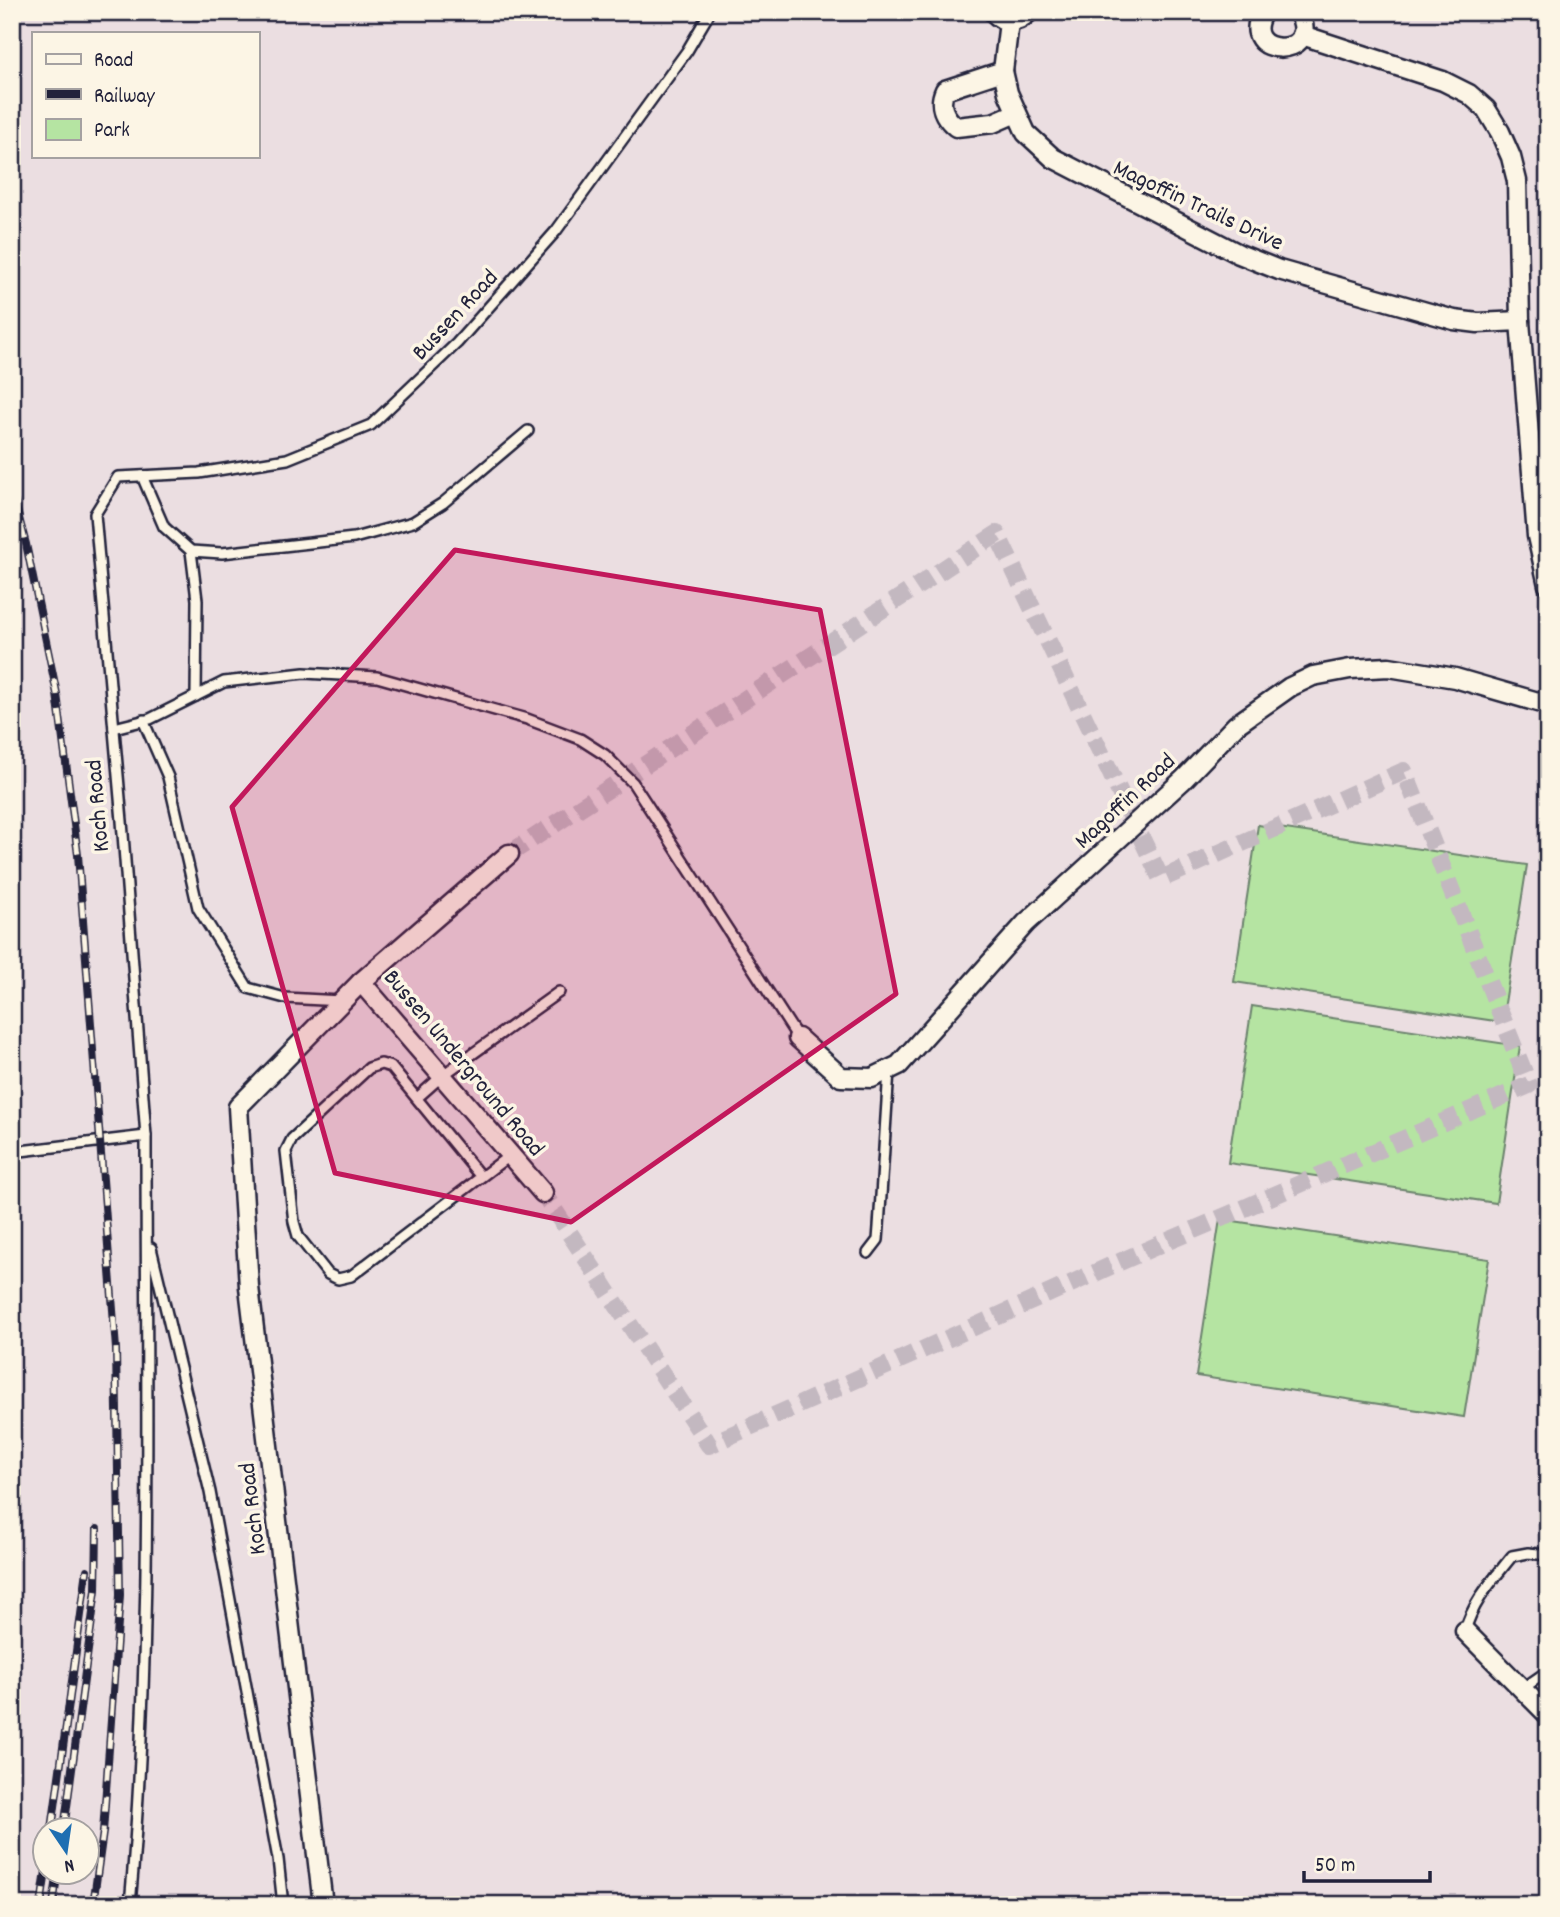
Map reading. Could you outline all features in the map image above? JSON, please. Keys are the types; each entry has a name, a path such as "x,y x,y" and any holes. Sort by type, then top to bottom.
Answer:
{"street":[{"path":"993,12 1009,22 1023,18 1029,12"},
{"path":"1264,12 1258,27 1259,34 1267,45 1280,50 1293,46 1302,35 1303,27 1298,12"},
{"name":"Magoffin Trails Drive","path":"1009,22 1003,71 1016,113 1026,133 1037,145 1068,168 1240,254 1279,270 1454,320 1478,323 1520,321"},
{"path":"1302,35 1443,81 1469,94 1486,108 1500,132 1511,157 1517,181 1520,321 1537,536 1548,585"},
{"path":"1003,71 945,90 941,97 942,107 947,119 956,127 993,123 1016,113"},
{"name":"Magoffin Road","path":"798,1038 841,1077 872,1078 900,1065 1026,923 1183,780 1236,725 1290,687 1313,676 1350,669 1389,667 1455,678 1548,705"},
{"name":"Bussen Underground Road","path":"509,854 361,982 543,1193"},
{"path":"343,1001 361,982"},
{"name":"Koch Road","path":"323,1905 249,1287 238,1107 343,1001"},
{"path":"1465,1631 1548,1715"}],"lane":[{"name":"Bussen Road","path":"118,477 199,473 287,459 371,425 457,343 556,231 687,51 710,12"},
{"path":"142,476 164,527 191,551 222,553 354,537 413,522 443,503 528,431"},
{"name":"Koch Road","path":"118,477 95,514 146,1136 146,1231"},
{"path":"191,551 197,600 196,696"},
{"path":"114,728 144,720 224,682 304,673 377,677 527,719 580,738 605,755 633,783 798,1038"},
{"path":"144,720 168,777 198,908 248,988 285,998 343,1001"},
{"path":"416,1098 443,1075 559,992"},
{"path":"481,1177 391,1067 381,1063 369,1069 292,1139 286,1151 294,1222 299,1236 328,1274 338,1279 351,1276 510,1155"},
{"path":"868,1253 878,1240 889,1070"},
{"path":"12,1152 146,1136"},
{"path":"130,1905 144,1719 148,1425 146,1231"},
{"path":"146,1231 210,1492 278,1859 283,1905"},
{"path":"1465,1631 1469,1615 1477,1601 1512,1556 1528,1553 1547,1555 1548,1549"},
{"path":"1522,1689 1548,1671"}],"highlighted area":[{"path":"455,550 820,610 896,994 571,1222 335,1173 232,807"}],"green space":[{"path":"1258,825 1527,865 1502,1022 1234,982"},
{"path":"1252,1006 1520,1046 1496,1203 1228,1163"},
{"path":"1220,1219 1489,1259 1464,1417 1196,1376"}],"tunnel":[{"path":"509,854 997,534 1161,879 1404,771 1529,1085 1115,1264 709,1445 543,1193"}],"railway":[{"path":"12,492 26,544 57,694 78,855 116,1349 120,1595 103,1832 93,1905"},
{"path":"66,1815 96,1590 97,1529"},
{"path":"54,1815 87,1570"},
{"path":"41,1905 44,1885"},
{"path":"53,1905 56,1885"}]}
